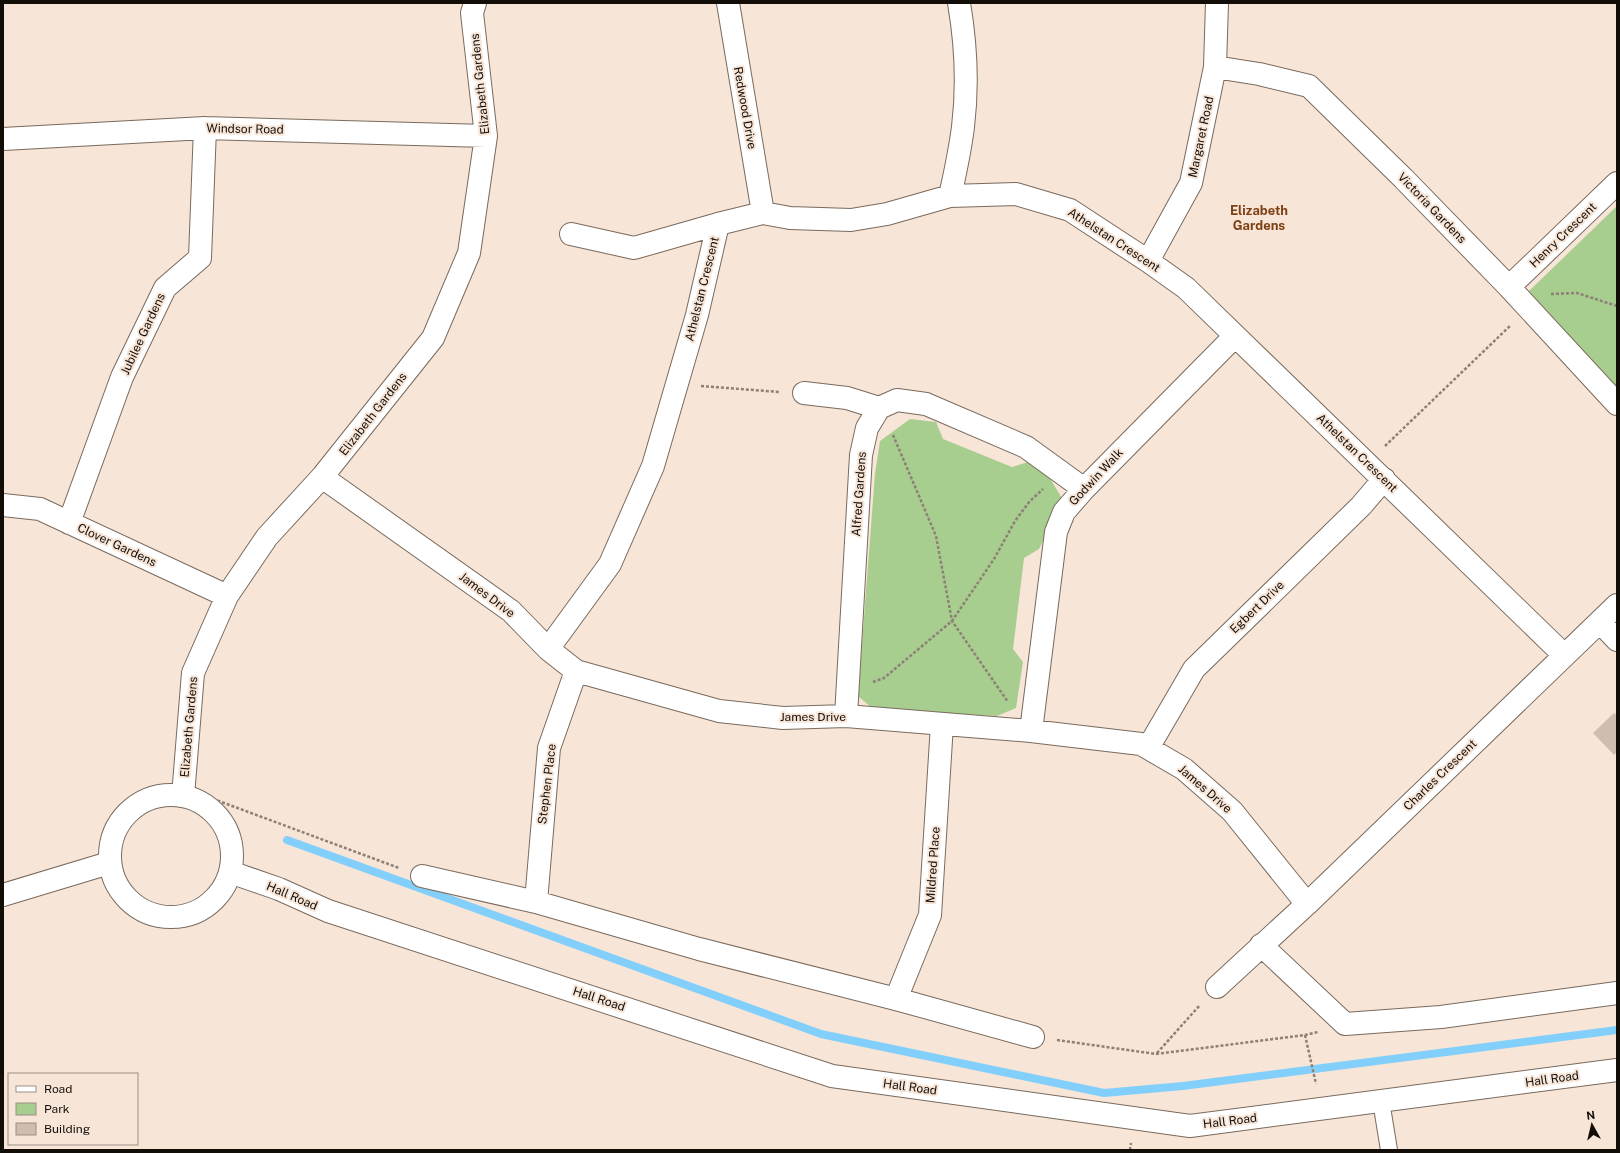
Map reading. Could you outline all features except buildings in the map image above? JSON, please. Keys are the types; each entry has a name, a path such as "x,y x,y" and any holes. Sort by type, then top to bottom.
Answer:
{"street":[{"name":"Elizabeth Gardens","path":"183,792 193,672 227,596 267,537 322,478 433,338 470,253 486,136 472,13 475,3"},
{"name":"Redwood Drive","path":"728,3 763,213"},
{"path":"950,196 963,128 966,76 963,24 960,3"},
{"name":"Margaret Road","path":"1148,261 1192,182 1215,67 1217,3"},
{"name":"Victoria Gardens","path":"1215,67 1259,74 1309,86 1403,178 1518,297 1617,404"},
{"name":"Windsor Road","path":"3,139 205,128 486,136"},
{"name":"Jubilee Gardens","path":"69,523 122,377 165,288 200,258 205,128"},
{"name":"Henry Crescent","path":"1518,297 1617,183"},
{"name":"Athelstan Crescent","path":"548,650 610,564 653,466 706,281 718,224 763,213 790,218 851,220 887,214 950,196 1016,194 1070,210 1148,261 1186,288 1564,654"},
{"path":"571,234 634,248 718,224"},
{"name":"Godwin Walk","path":"1031,731 1056,532 1064,512 1084,488 1235,336"},
{"path":"804,393 847,398 879,408 897,400 926,404 1026,447 1084,488"},
{"name":"Alfred Gardens","path":"846,716 861,455 868,428 879,408"},
{"name":"James Drive","path":"322,478 512,611 548,650 576,671 719,711 783,718 846,716 1031,731 1141,744 1184,768 1232,811 1307,904"},
{"name":"Egbert Drive","path":"1148,748 1194,669 1361,506 1384,479"},
{"name":"Clover Gardens","path":"3,505 40,509 227,596"},
{"name":"Charles Crescent","path":"1217,987 1307,904 1564,654 1617,605"},
{"path":"1600,622 1617,640"},
{"name":"Stephen Place","path":"536,902 549,748 576,671"},
{"name":"Mildred Place","path":"896,999 930,915 942,724"},
{"path":"183,792 202,803 217,816 228,833 232,852 230,872 222,890 208,905 190,915 170,918 150,915 132,905 119,890 109,864 109,851 114,831 126,814 143,801 162,795 183,792"},
{"path":"3,895 109,864"},
{"name":"Hall Road","path":"230,872 279,889 328,911 832,1076 1190,1126 1617,1070"},
{"path":"422,876 536,902 699,949 896,999 1034,1037"},
{"path":"1261,945 1345,1024 1441,1017 1617,993"}],"lane":[{"path":"1381,1102 1389,1150"}],"path":[{"path":"1367,463 1518,297 1577,293 1617,306"},
{"path":"677,384 804,393"},
{"path":"879,408 900,449 936,536 952,620 1010,705 1031,731"},
{"path":"847,694 884,678 952,620 994,558 1015,521 1030,501 1062,472"},
{"path":"183,792 422,876"},
{"path":"1156,1054 1217,987"},
{"path":"1034,1037 1156,1054 1305,1036 1345,1024"},
{"path":"1305,1036 1317,1091"}],"green space":[{"path":"1617,206 1617,387 1529,291"},
{"path":"910,419 936,422 943,439 1012,467 1028,462 1048,475 1063,500 1039,549 1024,558 1013,649 1023,662 1016,708 997,716 873,709 858,696 875,474 880,441"}],"waterway":[{"path":"287,840 821,1034 1104,1093 1183,1086 1617,1030"}],"district":[{"name":"Elizabeth Gardens","path":"1259,218"}]}
